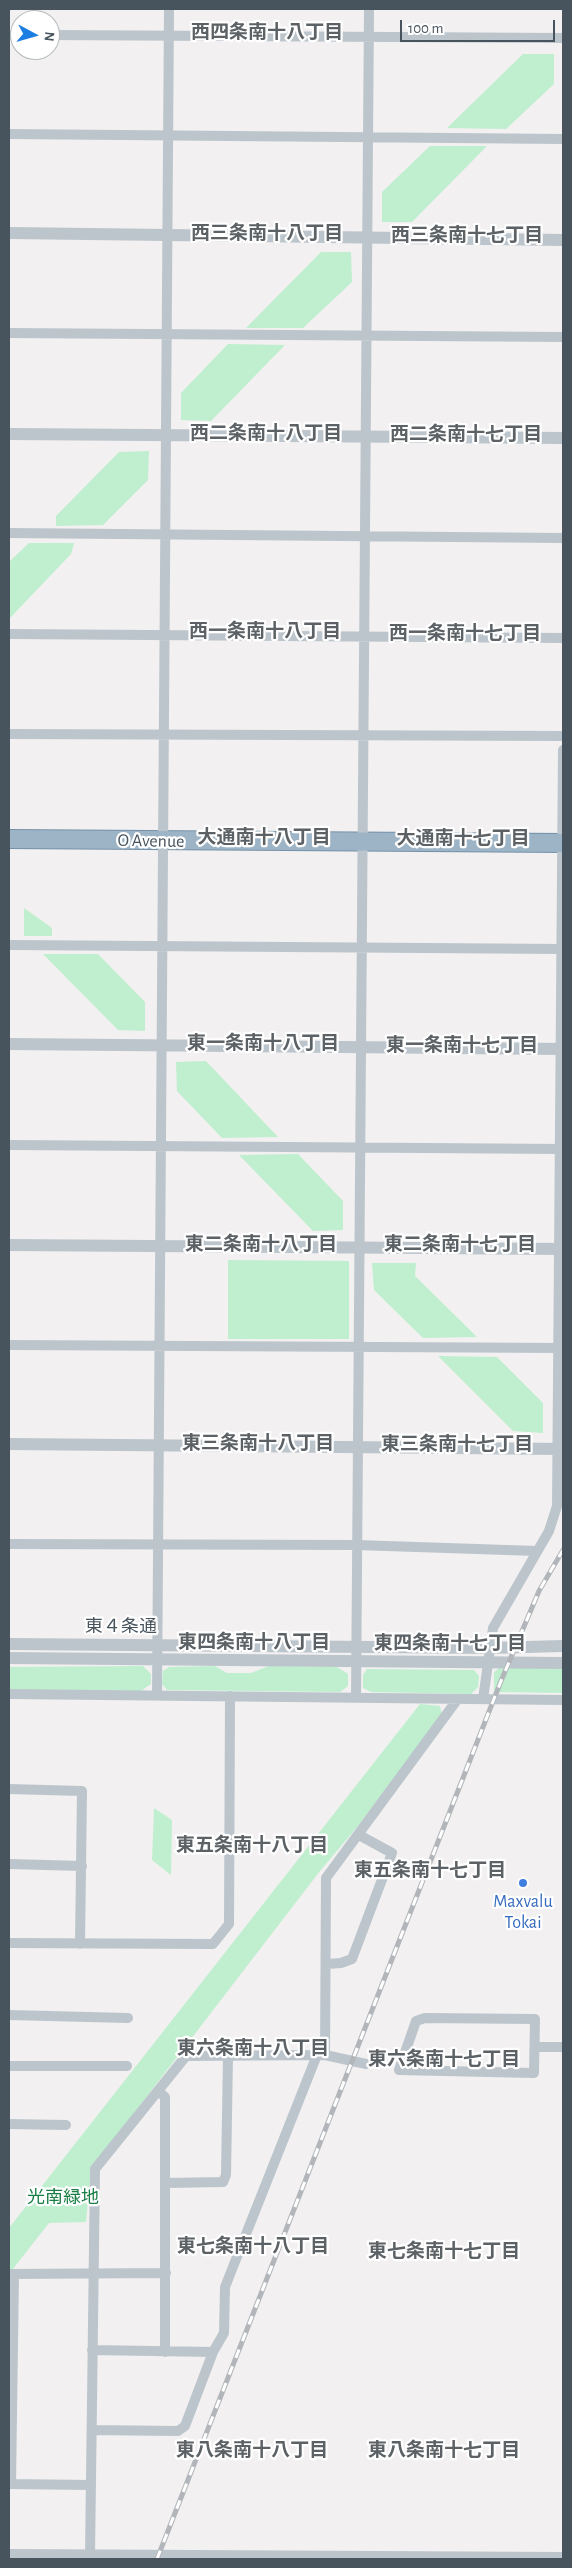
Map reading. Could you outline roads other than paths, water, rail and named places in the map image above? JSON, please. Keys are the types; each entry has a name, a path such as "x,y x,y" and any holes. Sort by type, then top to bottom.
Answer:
{"highway":[{"name":"O Avenue","path":"9,839 562,843"}],"street":[{"path":"156,1695 169,9"},
{"path":"356,1697 369,9"},
{"path":"60,35 563,38"},
{"path":"9,134 563,139"},
{"path":"9,233 563,240"},
{"path":"9,333 563,338"},
{"path":"9,434 563,438"},
{"path":"9,533 563,538"},
{"path":"9,634 563,638"},
{"path":"9,734 563,736"},
{"path":"483,1699 493,1628 549,1531 557,1506 561,1449 563,750"},
{"path":"9,945 162,948 562,949"},
{"path":"9,1044 360,1046 561,1050"},
{"path":"9,1145 561,1149"},
{"path":"9,1245 561,1249"},
{"path":"9,1345 561,1348"},
{"path":"9,1444 561,1449"},
{"path":"9,1544 356,1545 537,1551"},
{"name":"東４条通","path":"9,1644 490,1648 563,1646"},
{"name":"東４条通","path":"9,1658 563,1663"},
{"path":"9,1694 563,1700"},
{"path":"9,1943 213,1944 229,1924 230,1696"},
{"path":"92,2430 178,2431 185,2426 213,2352 224,2333 225,2287 321,2055 327,1964 326,1878 457,1700"},
{"path":"9,1789 82,1791 80,1944"},
{"path":"327,1964 341,1964 352,1959 392,1853 359,1835"},
{"path":"9,1864 82,1866"},
{"path":"9,2015 128,2018"},
{"path":"425,2018 535,2019 535,2047 534,2072 399,2070 416,2021 425,2018"},
{"path":"535,2047 563,2047"},
{"path":"90,2556 95,2169 186,2056 321,2055 366,2064"},
{"path":"166,2183 223,2182 226,2176 228,2056"},
{"path":"9,2066 126,2066"},
{"path":"158,2091 165,2097 165,2352"},
{"path":"9,2124 66,2125"},
{"path":"90,2485 10,2484 11,2274 166,2273"},
{"path":"92,2350 213,2352"},
{"path":"9,2555 51,2558 90,2556 563,2558"}],"railway":[{"path":"157,2559 501,1681 539,1591 563,1550"}],"place":[{"name":"Maxvalu Tokai","path":"523,1883"}],"district":[{"name":"西四条南十八丁目","path":"267,32"},
{"name":"西三条南十八丁目","path":"267,233"},
{"name":"西三条南十七丁目","path":"467,235"},
{"name":"西二条南十八丁目","path":"266,433"},
{"name":"西二条南十七丁目","path":"466,434"},
{"name":"西一条南十八丁目","path":"265,631"},
{"name":"西一条南十七丁目","path":"465,633"},
{"name":"大通南十八丁目","path":"264,837"},
{"name":"大通南十七丁目","path":"463,838"},
{"name":"東一条南十八丁目","path":"263,1043"},
{"name":"東一条南十七丁目","path":"462,1045"},
{"name":"東二条南十八丁目","path":"261,1244"},
{"name":"東二条南十七丁目","path":"460,1244"},
{"name":"東三条南十八丁目","path":"258,1443"},
{"name":"東三条南十七丁目","path":"457,1444"},
{"name":"東四条南十八丁目","path":"254,1642"},
{"name":"東四条南十七丁目","path":"450,1643"},
{"name":"東五条南十八丁目","path":"252,1845"},
{"name":"東五条南十七丁目","path":"430,1870"},
{"name":"東六条南十八丁目","path":"253,2048"},
{"name":"東六条南十七丁目","path":"444,2059"},
{"name":"東七条南十八丁目","path":"253,2246"},
{"name":"東七条南十七丁目","path":"444,2251"},
{"name":"東八条南十八丁目","path":"252,2450"},
{"name":"東八条南十七丁目","path":"444,2450"}],"park label":[{"name":"光南緑地","path":"63,2198"}]}
